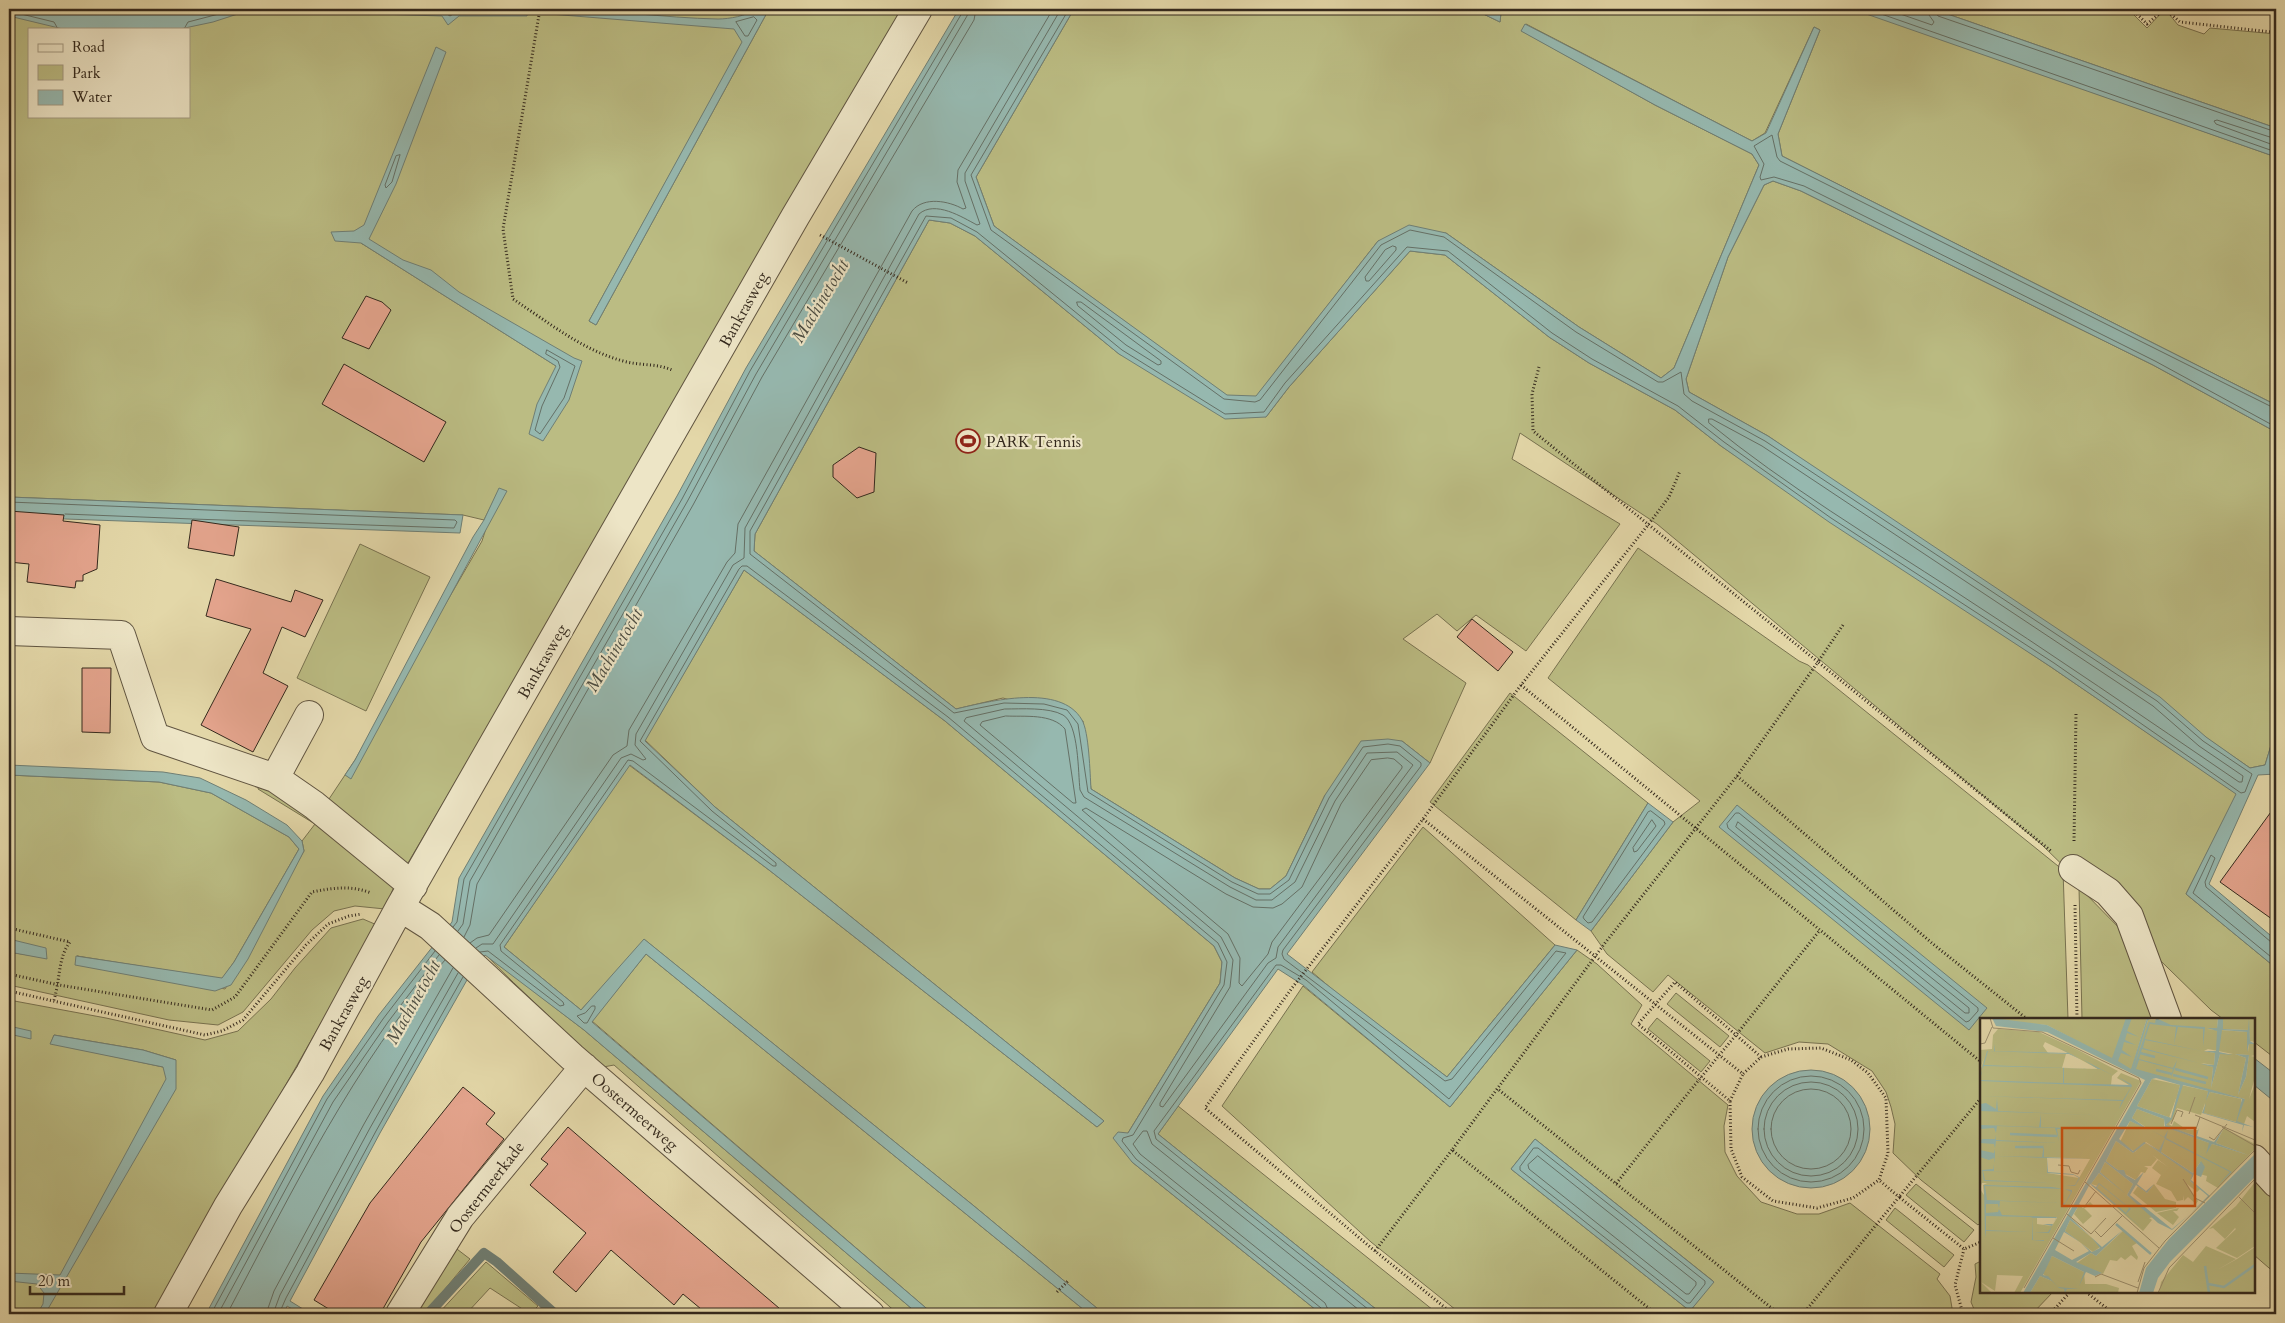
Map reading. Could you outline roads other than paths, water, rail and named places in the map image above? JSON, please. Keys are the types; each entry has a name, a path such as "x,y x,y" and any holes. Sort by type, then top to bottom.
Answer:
{"street":[{"name":"Bankrasweg","path":"168,1314 228,1206 310,1073 406,897 702,383 795,217 918,9"},
{"name":"Oostermeerweg","path":"9,631 121,635 155,737 276,778 314,805 406,897 430,926 495,983 584,1067 870,1314"},
{"path":"276,778 308,715"},
{"path":"2073,869 2108,892 2129,916 2167,1018"},
{"name":"Oostermeerkade","path":"400,1314 460,1217 584,1067"},
{"path":"2255,1161 2276,1184"}],"water":[{"path":"9,9 528,9 527,16 459,16 448,25 442,16 250,10 213,22 185,28 59,28 9,16"},
{"path":"552,9 594,10 718,19 738,17 755,9 769,9 596,325 589,321 742,42 734,29 550,14"},
{"name":"Machinetocht","path":"959,9 1074,9 976,177 994,226 1227,395 1256,396 1378,241 1409,225 1446,233 1579,327 1661,378 1674,368 1759,165 1752,154 1655,105 1521,31 1525,24 1752,141 1766,133 1814,27 1820,30 1778,134 1782,156 2276,405 2276,432 2153,365 1801,191 1773,181 1764,185 1728,257 1686,379 1689,392 1768,436 2160,697 2206,737 2250,768 2265,765 2276,729 2276,774 2258,775 2209,884 2276,940 2276,968 2186,894 2236,794 2051,667 1829,522 1721,446 1675,410 1589,363 1549,337 1445,255 1410,251 1289,387 1266,417 1225,419 1119,354 975,236 950,223 929,220 755,534 754,551 956,709 1005,699 1042,698 1058,702 1072,709 1082,720 1086,734 1091,789 1235,878 1259,889 1270,889 1286,876 1325,795 1361,741 1388,739 1402,741 1430,763 1287,954 1447,1077 1555,945 1577,950 1450,1107 1303,985 1278,969 1158,1134 1382,1314 1321,1314 1132,1162 1113,1138 1118,1132 1128,1133 1220,983 1222,962 1214,946 945,721 744,570 645,741 715,807 1104,1121 1097,1127 769,870 630,765 504,947 581,1010 644,939 974,1206 1104,1314 1089,1314 646,954 592,1022 933,1314 918,1314 584,1030 485,955 467,980 380,1133 290,1301 311,1314 301,1314 287,1306 284,1314 206,1314 323,1096 378,1016 452,922 459,878 677,496 746,368"},
{"path":"1473,9 1493,9 1501,13 1500,22"},
{"path":"1852,9 1933,9 2276,128 2276,157"},
{"path":"436,47 446,52 396,184 369,239 403,260 431,270 459,292 582,361 569,400 543,441 529,434 537,404 556,366 361,243 335,241 331,232 354,231 364,225"},
{"path":"499,488 507,491 351,779 345,775 355,760 473,537 484,520"},
{"path":"9,497 463,515 460,533 9,517"},
{"path":"9,765 163,772 200,778 246,800 287,825 302,841 304,851 248,959 231,985 215,991 75,965 76,956 222,978 234,962 299,849 289,837 211,793 159,782 9,775"},
{"path":"1648,803 1673,822 1591,931 1576,920"},
{"path":"1737,805 1987,1008 1969,1030 1719,827"},
{"path":"9,939 46,948 47,959 9,952"},
{"path":"9,1026 31,1031 31,1039 9,1034"},
{"path":"54,1035 143,1050 176,1060 176,1089 45,1314 37,1314 43,1304 44,1293 37,1284 9,1281 9,1273 60,1275 166,1079 163,1067 50,1044"},
{"path":"2255,1059 2276,1075 2276,1103 2255,1086"},
{"path":"1811,1070 1833,1075 1844,1080 1860,1096 1865,1107 1870,1129 1865,1151 1860,1162 1844,1178 1833,1183 1811,1188 1789,1183 1778,1178 1762,1162 1757,1151 1752,1129 1757,1107 1762,1096 1778,1080 1789,1075"},
{"path":"1535,1139 1714,1282 1690,1311 1511,1169"}],"waterway":[{"path":"428,1314 484,1253 497,1262 555,1314"}],"place":[{"name":"PARK Tennis","path":"968,441"}]}
